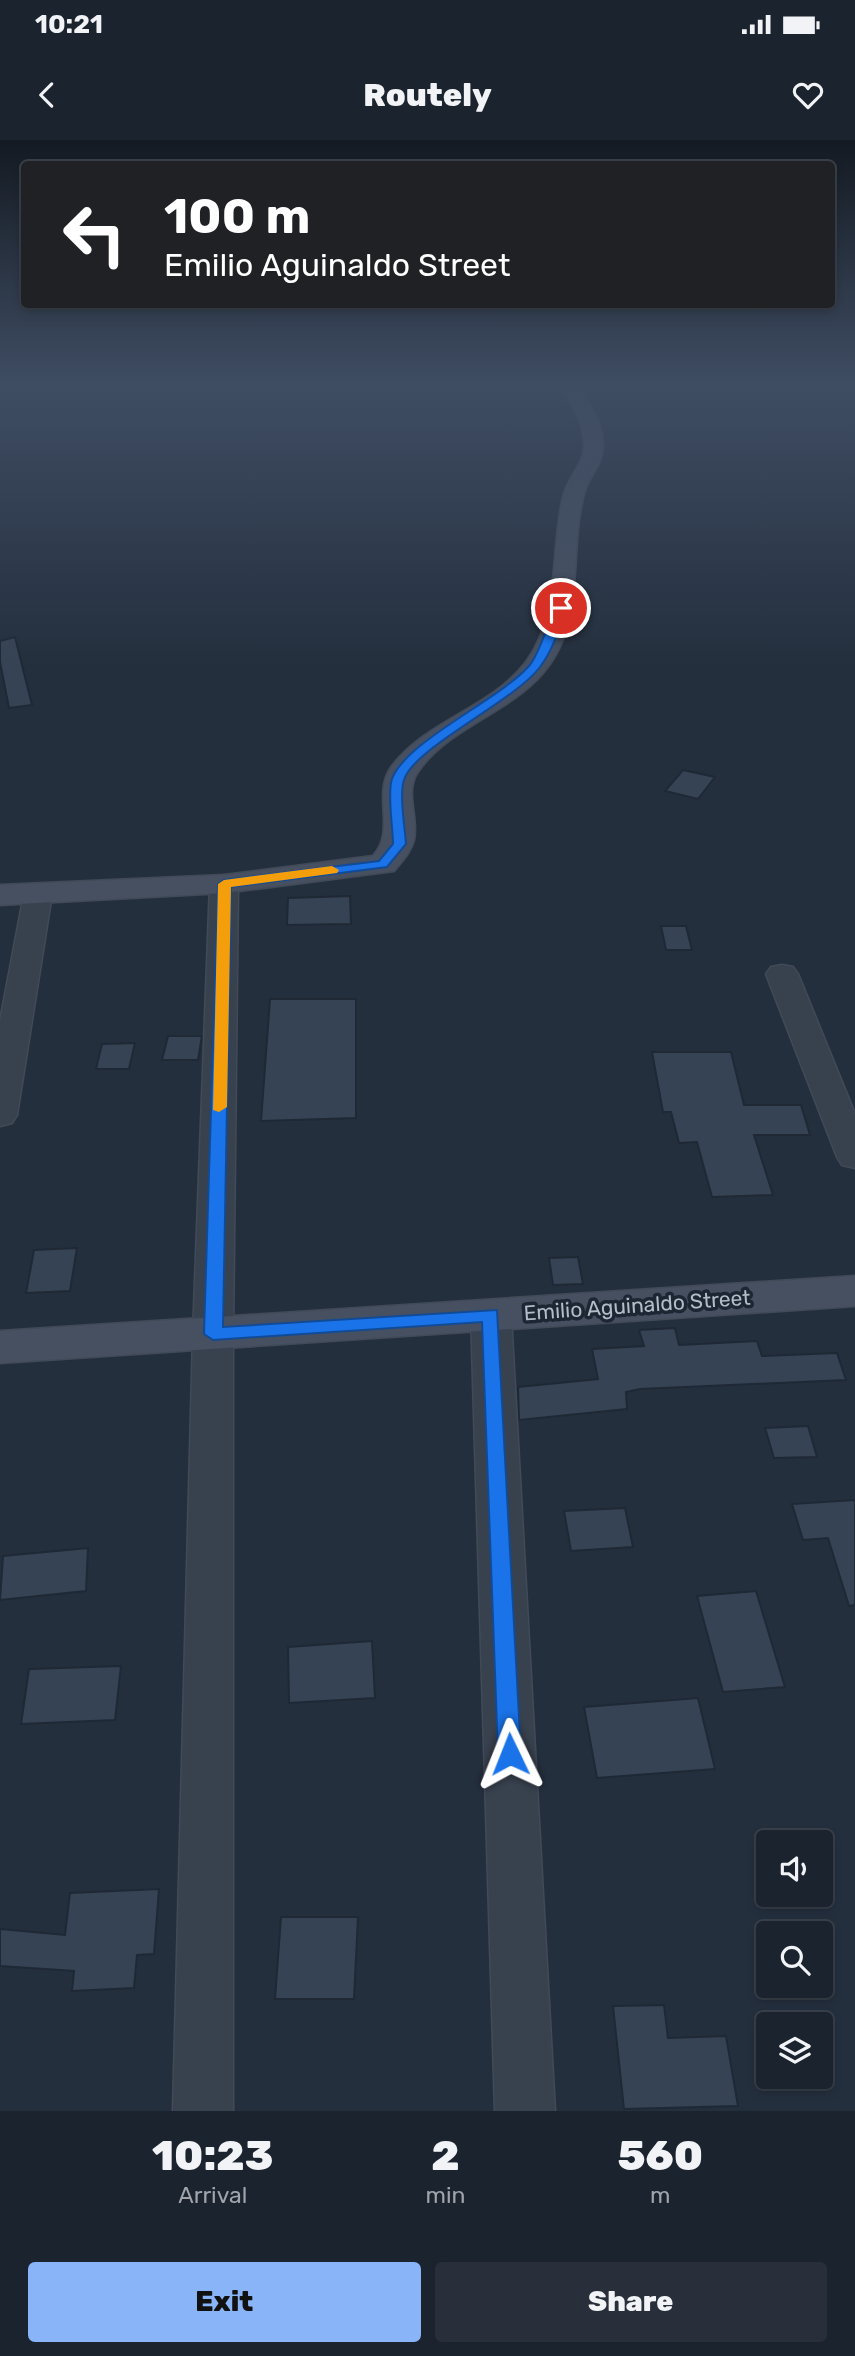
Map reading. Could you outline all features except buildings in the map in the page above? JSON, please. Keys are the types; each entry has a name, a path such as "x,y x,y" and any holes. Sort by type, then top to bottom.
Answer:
{"street":[{"path":"0,895 224,884 383,864 400,844 397,780 405,768 425,749 509,690 535,667 550,640 561,608 574,493 581,478"},
{"path":"203,2111 213,1334 224,884"},
{"path":"0,1115 38,894"},
{"path":"782,974 855,1157"},
{"name":"Emilio Aguinaldo Street","path":"0,1347 855,1291"},
{"path":"491,1315 525,2111"}],"slow traffic":[{"path":"219,1107 224,884 332,870"}],"route":[{"path":"510,1754 491,1315 213,1334 224,884 383,864 400,844 397,780 405,768 425,749 509,690 535,667 550,640 561,608"}]}
